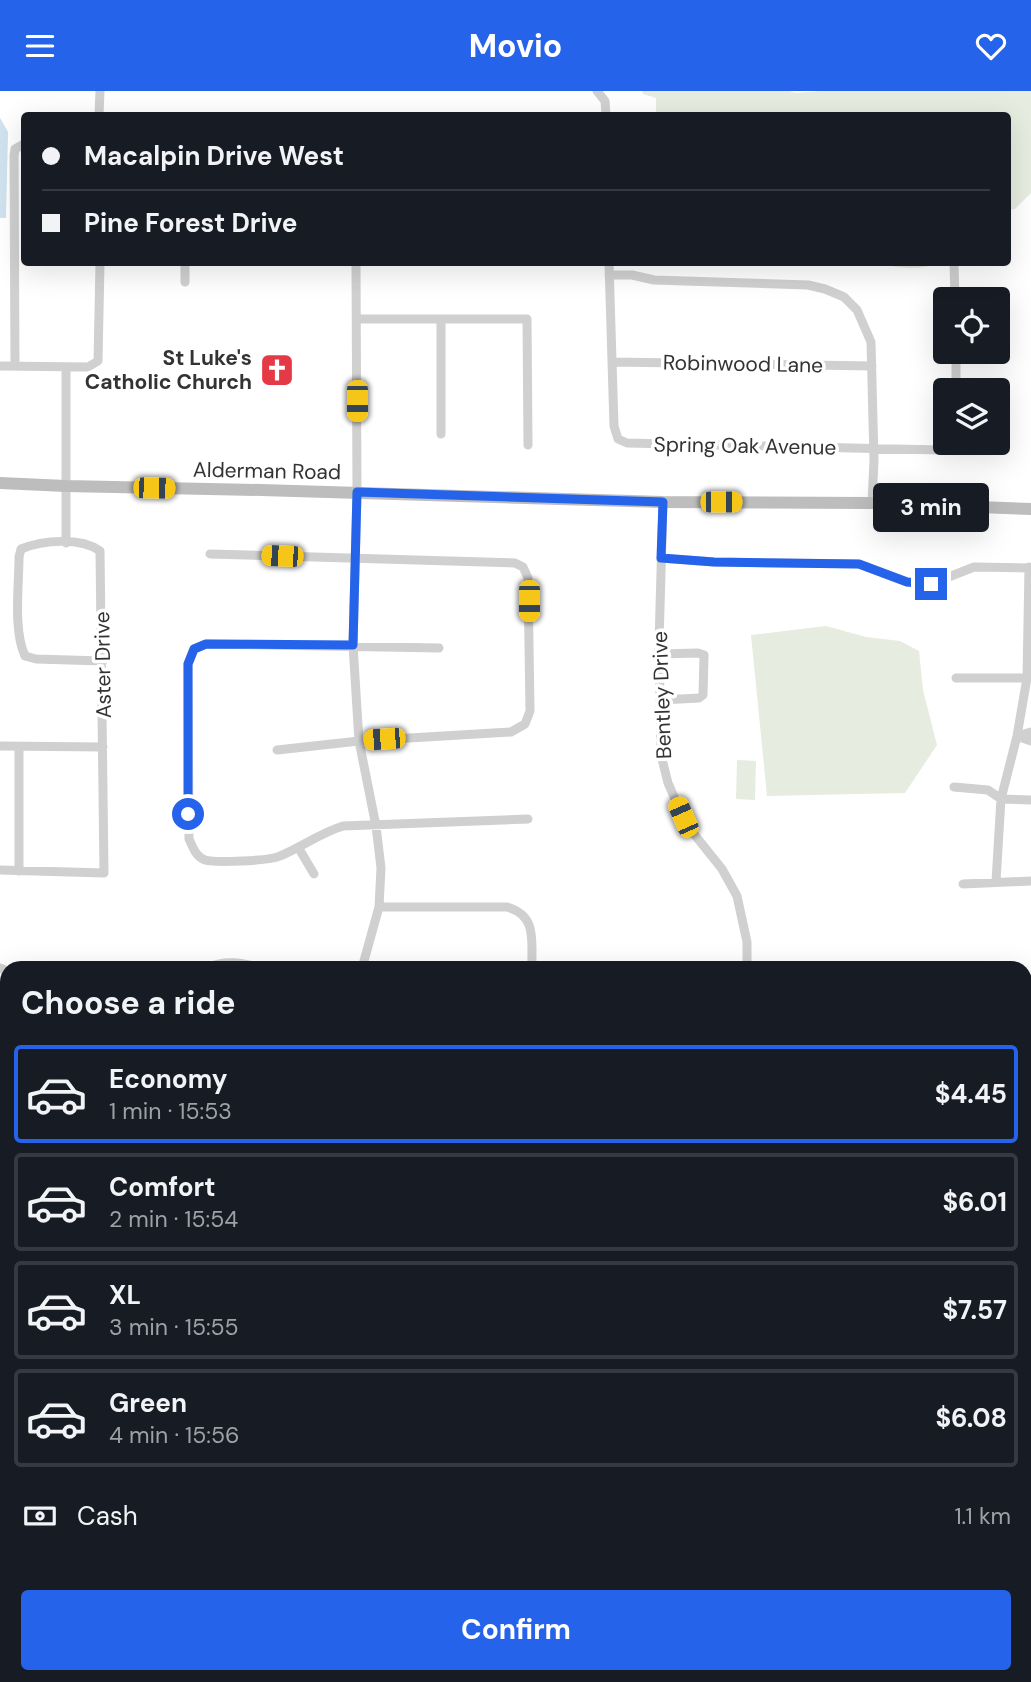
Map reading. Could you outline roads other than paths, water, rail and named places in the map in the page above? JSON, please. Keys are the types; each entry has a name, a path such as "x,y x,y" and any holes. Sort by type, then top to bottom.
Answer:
{"street":[{"path":"99,112 100,91"},
{"path":"597,91 606,101 606,112"},
{"path":"15,366 15,149 21,146"},
{"path":"0,366 88,367 99,361 100,266"},
{"path":"185,266 185,282"},
{"path":"356,266 357,492 353,645 359,741 376,826 381,867 379,907 364,961"},
{"path":"609,266 613,362"},
{"path":"954,266 955,287"},
{"path":"609,275 632,275 654,280 808,285 844,297 856,310 871,342 874,448 872,503"},
{"path":"357,319 527,319 528,445"},
{"path":"441,320 441,434"},
{"name":"Robinwood Lane","path":"613,362 872,366"},
{"name":"Spring Oak Avenue","path":"613,362 614,426 618,439 627,443 933,450"},
{"path":"66,367 66,543 36,543 22,549 19,557 20,646 24,656 36,659 103,661"},
{"name":"Alderman Road","path":"2,484 663,502 872,503 1031,509"},
{"name":"Bentley Drive","path":"663,502 659,653 661,755 668,783 686,824 722,869 737,896 747,942 747,961"},
{"name":"Aster Drive","path":"19,871 104,873 100,551 87,545 66,543"},
{"path":"210,554 514,563 523,567 528,578 530,711 525,724 511,732 359,741 278,750"},
{"path":"661,558 714,562 859,564 907,582 931,584 974,568 1030,567 1029,678 1001,800 996,881"},
{"path":"439,648 206,644 194,649 188,664 189,839 196,854 205,860 255,861 277,858 325,831 343,826 528,819"},
{"path":"659,653 698,653 704,656 703,695 699,698 661,701"},
{"path":"956,678 1029,678"},
{"path":"1017,736 1031,732"},
{"path":"1017,736 1031,741"},
{"path":"0,746 103,747"},
{"path":"0,870 19,871 19,747"},
{"path":"954,787 988,790 1001,800 1031,800"},
{"path":"298,847 314,874"},
{"path":"962,884 1031,881"},
{"path":"379,907 507,907 518,910 528,919 531,930 531,961"}],"water":[{"path":"0,118 8,132 6,218 0,218"}],"place":[{"name":"St Luke's Catholic Church","path":"277,370"}]}
